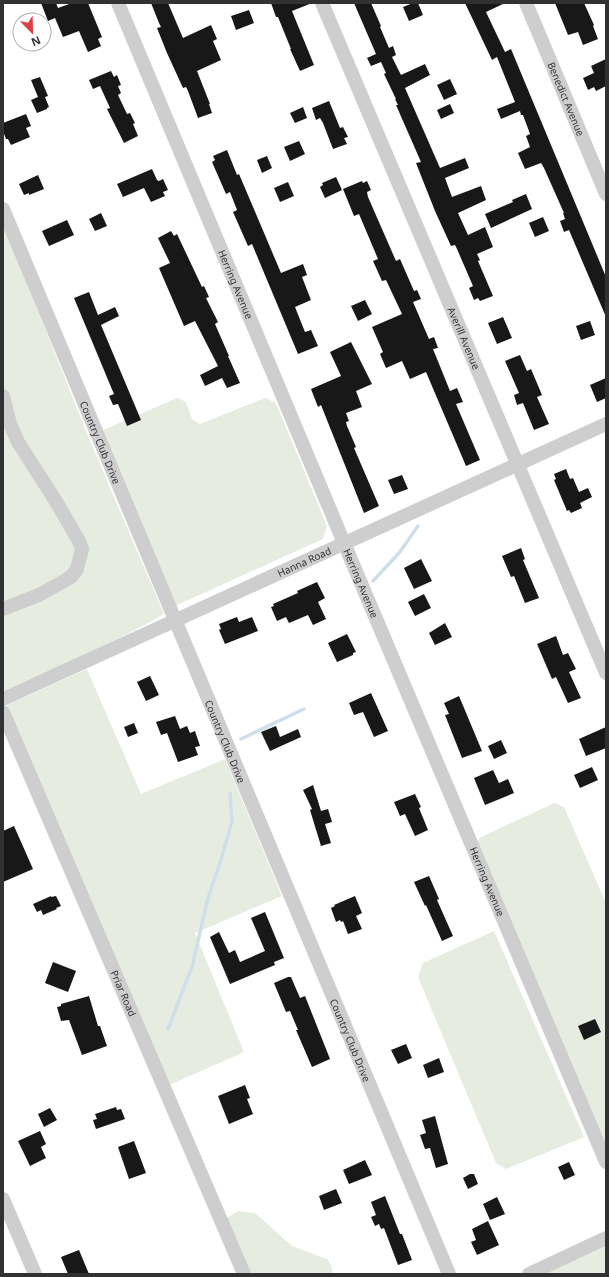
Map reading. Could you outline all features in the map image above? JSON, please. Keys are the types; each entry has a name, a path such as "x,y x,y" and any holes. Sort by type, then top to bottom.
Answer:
{"street":[{"name":"Herring Avenue","path":"118,3 344,543 606,1162"},
{"name":"Averill Avenue","path":"322,3 606,673"},
{"name":"Benedict Avenue","path":"526,3 606,194"},
{"name":"Country Club Drive","path":"3,209 133,517 174,621 449,1274"},
{"path":"3,396 10,424 18,442 57,503 82,549 77,569 71,577 40,595 3,609"},
{"name":"Hanna Road","path":"3,699 606,424"},
{"name":"Priar Road","path":"3,712 244,1274"},
{"path":"3,1198 35,1274"},
{"path":"529,1274 606,1238"}],"shaded area":[{"path":"3,223 88,436 164,614 105,645 3,691"},
{"path":"177,398 186,402 192,419 200,424 265,398 276,403 327,526 323,539 175,606 103,430"},
{"path":"87,669 141,794 225,759 282,896 195,933 244,1052 165,1087 7,705"},
{"path":"554,803 564,807 606,903 606,1159 477,848 479,838"},
{"path":"494,931 584,1137 506,1169 496,1163 418,977 423,963"},
{"path":"238,1211 255,1213 292,1246 327,1259 331,1265 333,1274 249,1274 225,1219"},
{"path":"606,1237 606,1274 526,1274"}],"building":[{"path":"41,3 56,3 58,8 72,3 88,3 102,37 98,39 101,46 88,52 79,31 63,37 55,18 52,19 52,12 44,12"},
{"path":"151,3 168,3 183,38 211,25 217,39 213,41 221,60 197,71 212,113 198,118 188,91 186,87 183,88 167,53 157,28 161,27"},
{"path":"271,3 312,3 292,11 314,65 300,71"},
{"path":"354,3 371,3 389,48 393,46 396,55 392,57 401,75 425,64 430,75 405,88 440,168 465,158 469,168 445,178 452,197 481,186 486,200 458,213 468,235 485,227 493,247 477,254 480,260 478,261 493,296 480,301 478,298 474,300 469,288 473,286 455,245 451,246 416,163 421,162 396,105 398,105 396,99 384,74 386,73 381,62 371,66 367,58 376,54"},
{"path":"413,3 418,3 423,15 409,21 403,7"},
{"path":"465,3 505,3 486,12 505,52 511,49 606,277 606,317 569,230 564,232 560,221 565,219 564,213 544,168 541,163 525,169 518,153 530,147 526,136 530,134 523,115 521,115 520,111 501,119 497,109 515,102 497,57 492,60"},
{"path":"555,3 584,3 594,25 593,26 598,39 583,45 578,32 568,35"},
{"path":"249,10 254,23 236,30 231,16"},
{"path":"606,59 606,86 596,91 594,87 588,90 583,78 594,73 591,66"},
{"path":"111,71 114,77 117,75 121,85 118,86 121,93 118,95 127,114 130,113 135,123 133,124 138,136 124,143 107,109 110,108 100,86 93,89 89,80"},
{"path":"40,77 48,96 45,97 49,107 37,113 31,100 38,97 31,80"},
{"path":"450,79 457,94 444,100 437,85"},
{"path":"329,101 340,128 343,127 348,137 344,138 347,144 333,149 323,123 320,118 316,120 312,108"},
{"path":"450,104 454,113 441,119 437,110"},
{"path":"303,107 307,118 295,123 290,113"},
{"path":"26,114 31,126 26,128 30,137 11,145 8,139 6,139 3,131 3,123"},
{"path":"299,141 305,154 290,161 284,147"},
{"path":"227,150 237,175 239,174 281,273 303,264 307,275 302,277 311,300 295,307 305,332 311,330 318,346 298,354 252,244 248,246 233,212 237,210 230,192 226,194 212,162 215,160 213,156"},
{"path":"267,156 272,168 262,173 257,160"},
{"path":"152,169 157,180 159,181 163,179 168,190 163,192 165,196 151,202 144,188 123,197 117,184"},
{"path":"38,175 44,189 29,195 29,193 24,195 19,184"},
{"path":"336,177 342,190 325,198 320,187 323,185 322,183"},
{"path":"362,181 363,183 367,181 371,190 367,192 368,197 396,261 400,259 414,291 417,290 421,299 413,302 429,339 434,337 438,348 433,349 450,391 457,388 463,402 456,404 480,460 466,466 426,372 410,379 402,361 386,368 380,354 383,352 372,327 402,314 386,280 382,281 373,261 378,259 359,214 354,216 343,189"},
{"path":"288,182 294,196 280,202 274,188"},
{"path":"526,194 532,209 491,228 485,214 513,202 512,200"},
{"path":"101,213 107,226 95,231 89,219"},
{"path":"543,217 549,231 535,237 529,223"},
{"path":"67,220 74,235 49,246 42,231"},
{"path":"171,231 174,236 177,234 202,287 204,286 209,297 206,298 218,322 215,324 240,383 227,388 222,378 205,386 200,375 218,366 195,321 184,326 159,268 170,263 158,238"},
{"path":"89,292 98,315 115,307 119,316 101,325 141,420 127,426 118,404 113,405 109,396 114,394 74,298"},
{"path":"365,300 372,314 358,321 351,306"},
{"path":"503,317 512,338 497,344 488,323"},
{"path":"590,321 595,335 581,340 576,326"},
{"path":"351,342 372,384 356,391 362,407 346,413 349,421 346,422 347,426 356,447 354,448 379,506 364,513 321,405 318,407 311,389 341,376 330,352"},
{"path":"520,355 527,371 531,369 542,395 537,397 549,424 534,430 523,403 517,405 514,395 519,393 505,361"},
{"path":"606,378 606,398 597,402 590,385"},
{"path":"566,469 570,479 573,478 579,492 588,488 592,497 580,503 582,508 571,513 569,510 567,511 554,480 556,479 554,474"},
{"path":"402,475 408,489 394,494 388,480"},
{"path":"521,548 525,559 523,560 539,598 525,603 514,576 511,577 502,556"},
{"path":"421,559 432,581 414,589 404,568"},
{"path":"317,582 325,598 318,602 326,619 313,625 308,615 289,623 286,617 277,621 271,607 274,606 273,604 298,593 297,591"},
{"path":"424,594 431,608 415,616 408,602"},
{"path":"237,617 239,622 252,617 258,631 225,644 219,630 221,629 219,624"},
{"path":"445,623 452,637 435,645 429,633"},
{"path":"347,634 356,652 353,653 353,655 337,662 328,643"},
{"path":"556,636 563,655 568,653 576,669 569,672 581,698 568,703 556,677 552,679 537,644"},
{"path":"150,676 159,695 146,701 137,682"},
{"path":"371,693 388,731 374,737 363,712 354,715 349,703"},
{"path":"459,696 482,751 462,758 445,715 449,714 444,703"},
{"path":"175,716 180,729 187,726 190,733 195,731 200,746 195,747 198,755 178,762 167,733 161,735 156,722"},
{"path":"134,723 138,733 128,737 124,727"},
{"path":"276,726 280,737 298,729 301,737 270,751 261,732"},
{"path":"606,727 606,748 586,756 579,739"},
{"path":"501,740 507,753 494,759 488,746"},
{"path":"592,767 598,780 580,788 574,775"},
{"path":"493,770 499,783 508,779 514,793 485,805 474,778"},
{"path":"313,785 321,811 328,809 332,822 325,824 331,843 321,846 310,810 312,809 303,790"},
{"path":"415,794 421,807 419,808 428,830 415,836 405,814 400,816 394,802"},
{"path":"14,826 33,869 3,882 3,831"},
{"path":"429,876 439,899 437,900 453,936 442,941 414,882"},
{"path":"51,896 56,896 61,906 43,915 41,910 37,912 33,904"},
{"path":"355,896 362,913 356,916 362,929 348,934 343,921 341,922 340,920 336,922 331,908 335,906 334,905"},
{"path":"265,912 284,958 274,962 275,965 230,984 210,937 219,932 229,953 235,950 240,962 265,951 251,918"},
{"path":"53,962 76,971 68,992 45,983"},
{"path":"291,977 300,998 305,996 330,1059 312,1067 296,1030 298,1030 290,1011 286,1012 274,983"},
{"path":"89,996 98,1026 100,1026 107,1046 82,1055 69,1020 61,1021 57,1007 61,1006 61,1004"},
{"path":"595,1019 601,1032 584,1040 578,1026"},
{"path":"406,1044 412,1058 398,1064 391,1050"},
{"path":"439,1058 444,1072 428,1078 423,1065"},
{"path":"245,1085 250,1098 247,1099 253,1114 229,1124 218,1096"},
{"path":"116,1107 117,1110 121,1109 125,1119 96,1129 93,1120 97,1119 95,1114"},
{"path":"50,1108 57,1120 44,1127 38,1114"},
{"path":"435,1116 448,1164 436,1168 430,1148 425,1149 420,1135 426,1133 422,1120"},
{"path":"40,1131 46,1144 41,1147 46,1158 30,1166 18,1141"},
{"path":"134,1141 146,1173 129,1179 118,1147"},
{"path":"365,1160 372,1175 349,1184 343,1170"},
{"path":"569,1162 575,1175 564,1180 558,1167"},
{"path":"470,1174 474,1174 478,1184 468,1189 463,1178"},
{"path":"336,1189 342,1203 324,1210 319,1196"},
{"path":"385,1196 412,1260 398,1265 384,1228 381,1229 379,1224 375,1226 371,1217 376,1215 371,1202"},
{"path":"497,1197 505,1214 490,1220 483,1204"},
{"path":"488,1221 499,1245 477,1255 471,1242 476,1240 472,1229"},
{"path":"79,1250 89,1274 68,1274 61,1257"}],"waterway":[{"path":"373,581 399,553 418,526"},
{"path":"241,739 304,709"},
{"path":"168,1029 192,967 208,898 232,821 230,793"}]}
